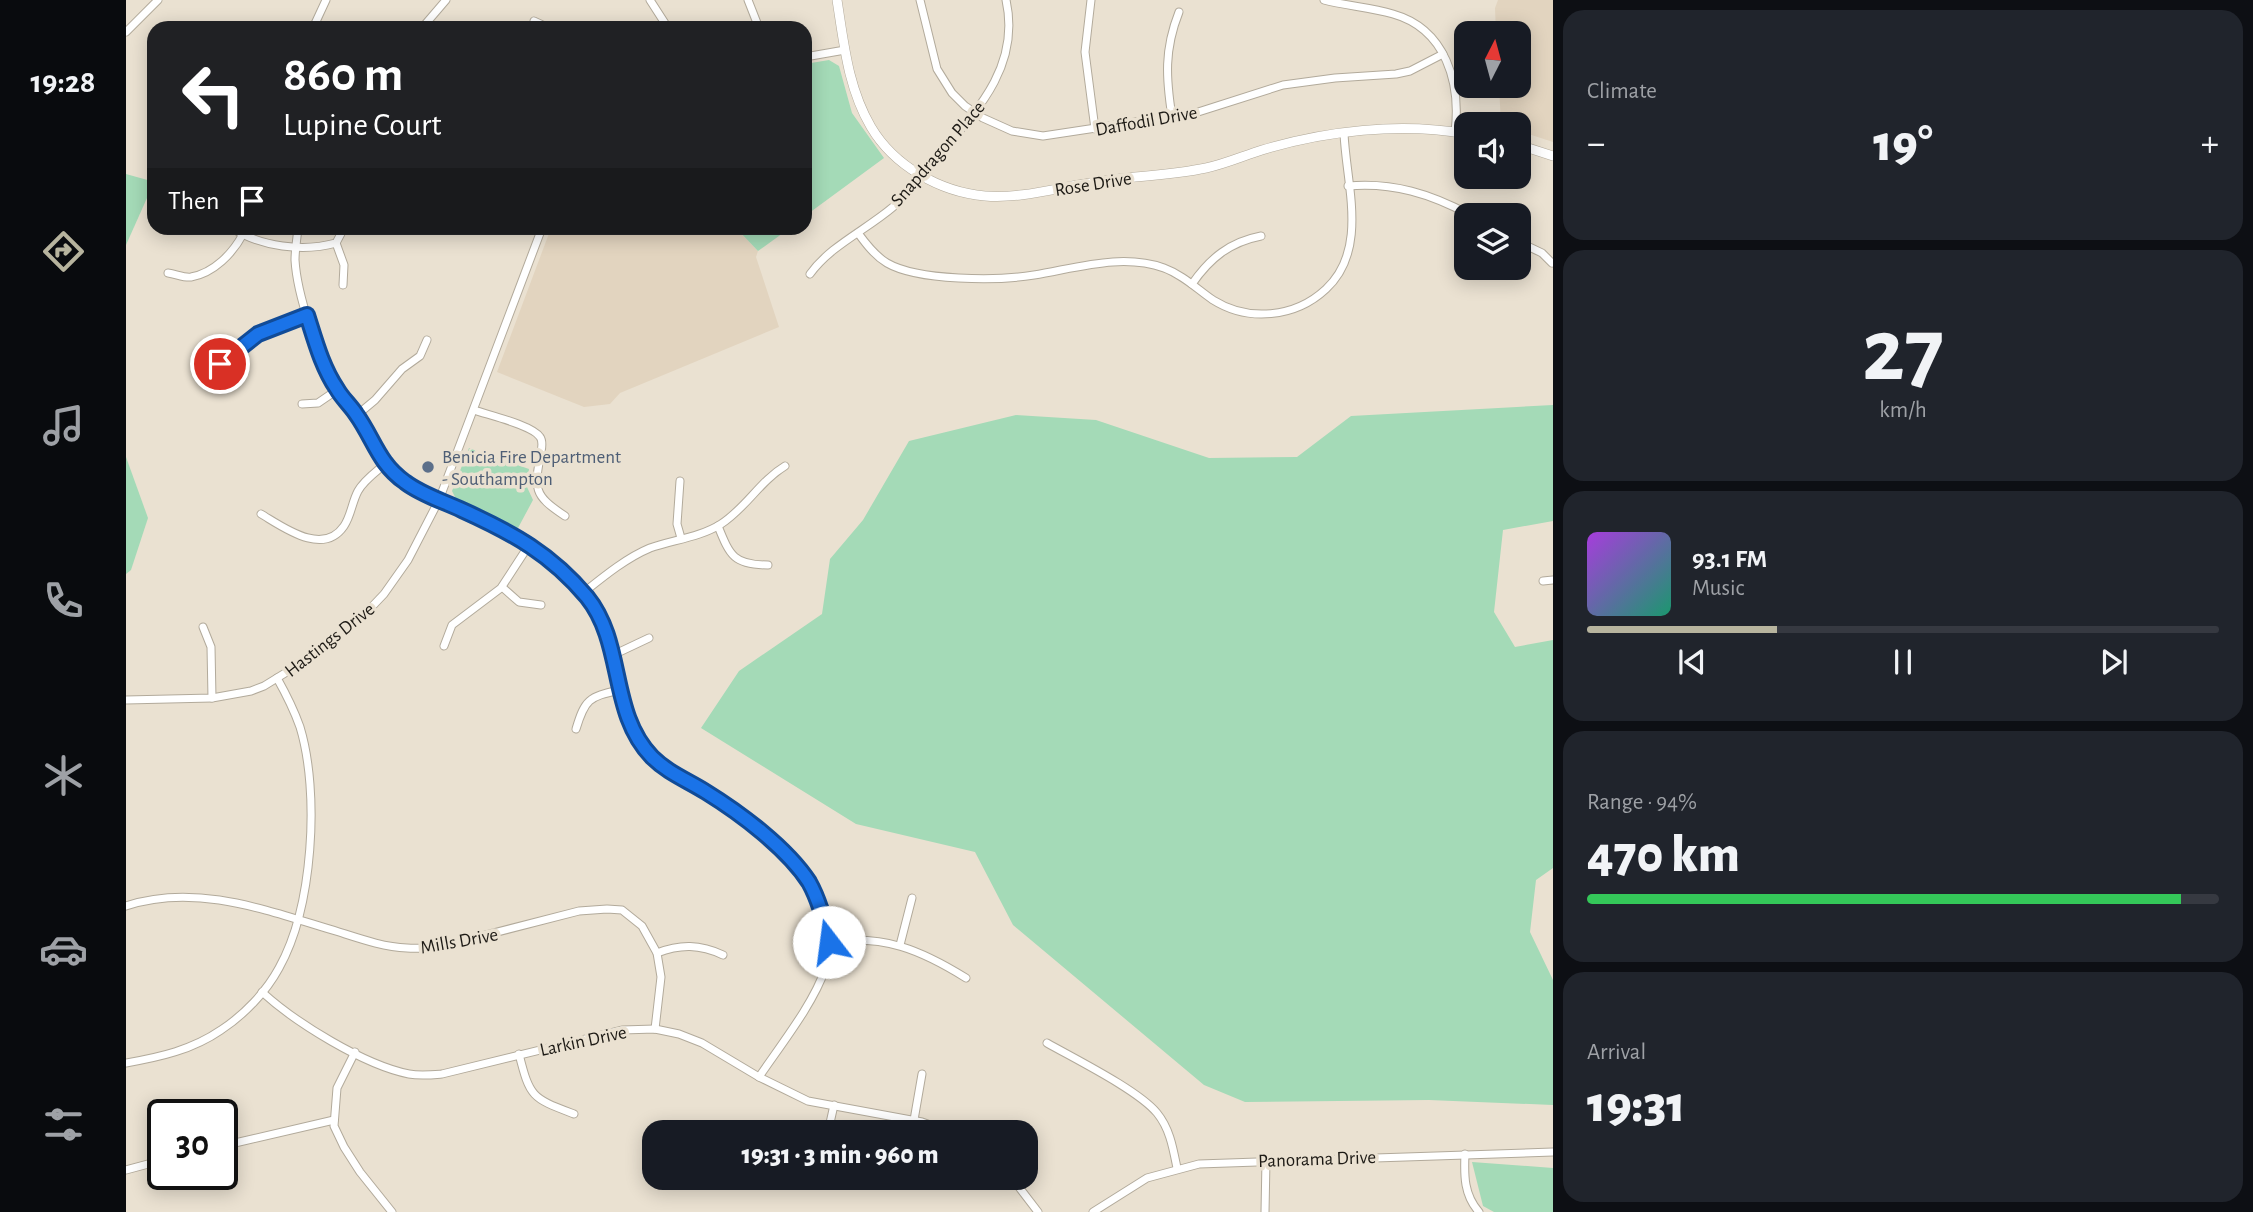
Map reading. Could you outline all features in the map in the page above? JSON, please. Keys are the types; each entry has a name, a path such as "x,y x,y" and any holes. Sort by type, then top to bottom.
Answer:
{"main road":[{"name":"Rose Drive","path":"837,0 853,90 872,129 891,152 921,175 960,192 983,196 1019,195 1111,179 1194,170 1222,164 1262,150 1343,133 1403,129 1454,132"},
{"path":"1531,149 1553,156"}],"street":[{"path":"126,32 158,0"},
{"path":"316,21 326,0"},
{"path":"428,21 446,0"},
{"path":"650,0 664,21"},
{"path":"748,0 756,21"},
{"name":"Daffodil Drive","path":"920,0 937,69 952,93 973,113 1012,131 1030,135 1095,130 1172,117 1216,107 1283,85 1395,74 1410,71 1443,54"},
{"name":"Snapdragon Place","path":"810,274 819,262 894,206 973,113 998,78 1003,64 1008,38 1006,0"},
{"path":"1091,0 1085,52 1095,130"},
{"path":"1324,0 1384,12 1407,19 1421,28 1443,54 1451,69 1457,95 1456,112"},
{"path":"1172,117 1167,87 1168,47 1179,12"},
{"path":"812,56 845,50"},
{"path":"858,233 876,255 889,264 915,272 944,276 1003,277 1135,260 1168,270 1214,301 1235,310 1286,313 1306,304 1339,275 1352,237 1343,133"},
{"path":"1348,186 1396,187 1416,191 1454,208"},
{"path":"168,273 190,277 202,274 224,260 234,250 242,235"},
{"path":"247,235 265,243 296,247 336,243"},
{"path":"297,235 298,280 324,365 385,464 405,483 500,528 550,558 583,593 597,613 613,655 619,690 633,730 652,757 670,773 706,792 766,837 799,868 810,885 826,923 829,942 825,970 759,1077"},
{"path":"340,235 336,243 344,265 342,285"},
{"name":"Hastings Drive","path":"126,700 212,698 251,691 277,678 364,615 384,594 408,560 439,500 539,235"},
{"path":"1192,284 1220,253 1245,239 1261,236"},
{"path":"1531,248 1542,253 1552,263"},
{"path":"200,370 220,364 258,334 307,315"},
{"path":"357,415 376,400 402,369 420,356 426,340"},
{"path":"302,404 318,403 337,390"},
{"path":"474,410 533,430 541,437 537,491 546,504 565,516"},
{"path":"261,514 299,535 329,538 346,524 358,490 385,464"},
{"path":"583,593 648,549 718,526 730,518 770,475 785,466"},
{"path":"680,481 677,524 681,538"},
{"path":"718,526 726,546 737,560 754,565 768,565"},
{"path":"444,646 452,625 494,596 529,545"},
{"path":"1543,581 1553,580"},
{"path":"502,587 519,602 541,605"},
{"path":"203,627 211,648 212,698"},
{"path":"613,655 649,638"},
{"path":"126,1063 163,1056 195,1045 232,1021 262,992 280,967 297,920 308,872 310,827 309,770 296,718 277,678"},
{"path":"576,729 587,702 594,696 619,690"},
{"name":"Mills Drive","path":"126,906 157,898 206,897 370,942 416,948 439,947 579,911 607,909 628,914 642,926 657,953 661,977 655,1029"},
{"path":"900,945 912,898"},
{"path":"829,942 860,940 900,945 920,951 966,978"},
{"path":"657,953 676,946 695,946 709,948 723,955"},
{"name":"Larkin Drive","path":"262,992 309,1029 397,1071 423,1076 442,1074 622,1030 655,1029 702,1043 759,1077 808,1101 914,1120"},
{"path":"1047,1043 1137,1096 1156,1112 1171,1138 1177,1168"},
{"path":"355,1052 337,1088 334,1121 344,1147 392,1212"},
{"path":"519,1054 525,1079 534,1095 541,1101 574,1114"},
{"path":"914,1120 922,1074"},
{"path":"831,1120 834,1105"},
{"path":"238,1142 334,1121"},
{"name":"Panorama Drive","path":"1093,1212 1147,1178 1199,1164 1553,1152"},
{"path":"1465,1154 1464,1181 1469,1199 1479,1212"},
{"path":"1265,1212 1266,1160"},
{"path":"126,1170 147,1164"},
{"path":"1022,1190 1038,1212"}],"shaded area":[{"path":"1498,0 1553,0 1553,142 1531,135 1531,112 1500,112 1500,98 1531,98 1531,21 1496,21"},
{"path":"548,235 743,235 758,251 756,257 779,327 620,393 610,404 584,407 497,372"}],"green space":[{"path":"829,60 839,66 852,113 884,158 812,211 812,63"},
{"path":"126,174 147,180 147,198 126,245"},
{"path":"743,235 780,235 758,251"},
{"path":"1553,405 1553,521 1503,530 1494,612 1515,647 1553,640 1553,868 1536,880 1530,932 1553,980 1553,1105 1429,1100 1245,1102 1204,1085 1013,925 975,852 856,824 701,728 739,671 822,614 830,559 863,520 909,441 1016,415 1096,420 1209,458 1297,457 1351,416"},
{"path":"469,448 529,469 527,487 533,500 518,528 456,499 452,491"},
{"path":"126,457 148,518 131,570 126,574"},
{"path":"1472,1162 1553,1168 1553,1212 1494,1212 1483,1206"}],"place":[{"name":"Benicia Fire Department - Southampton","path":"428,467"}],"route":[{"path":"220,364 258,334 307,315 329,376 357,415 385,464 405,483 500,528 550,558 568,575 589,599 597,613 613,655 626,713 640,743 670,773 706,792 732,810 799,868 810,885 826,923 829,942"}]}
